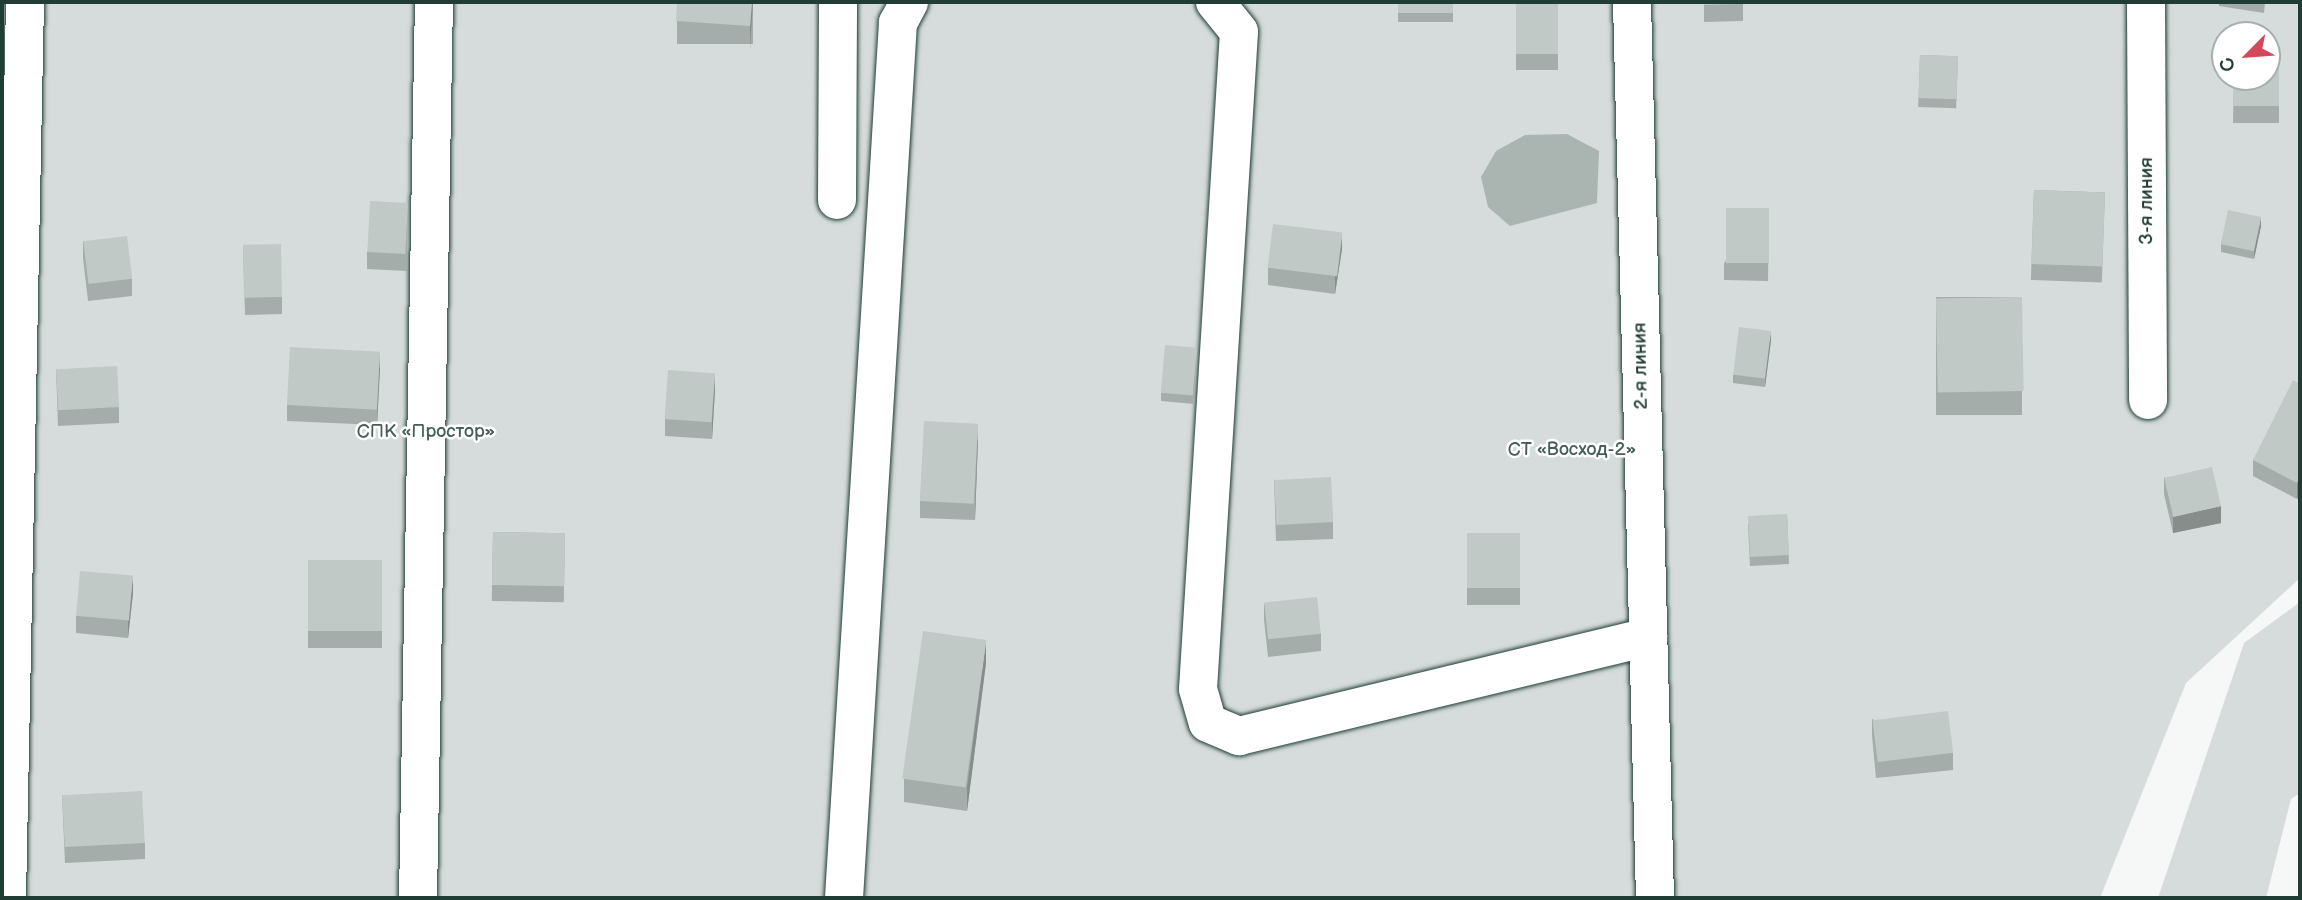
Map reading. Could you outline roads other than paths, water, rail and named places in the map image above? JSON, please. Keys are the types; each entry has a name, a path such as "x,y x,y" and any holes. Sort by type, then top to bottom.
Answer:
{"street":[{"path":"7,898 25,2"},
{"path":"418,898 434,2"},
{"path":"837,200 838,2"},
{"path":"844,898 898,23 909,2"},
{"path":"1215,2 1239,32 1198,689 1208,723 1239,736 1648,637"},
{"name":"2-я линия","path":"1632,2 1655,898"},
{"name":"3-я линия","path":"2146,2 2148,400"}],"park label":[{"name":"СПК «Простор»","path":"426,432"},
{"name":"СТ «Восход-2»","path":"1572,450"}]}
